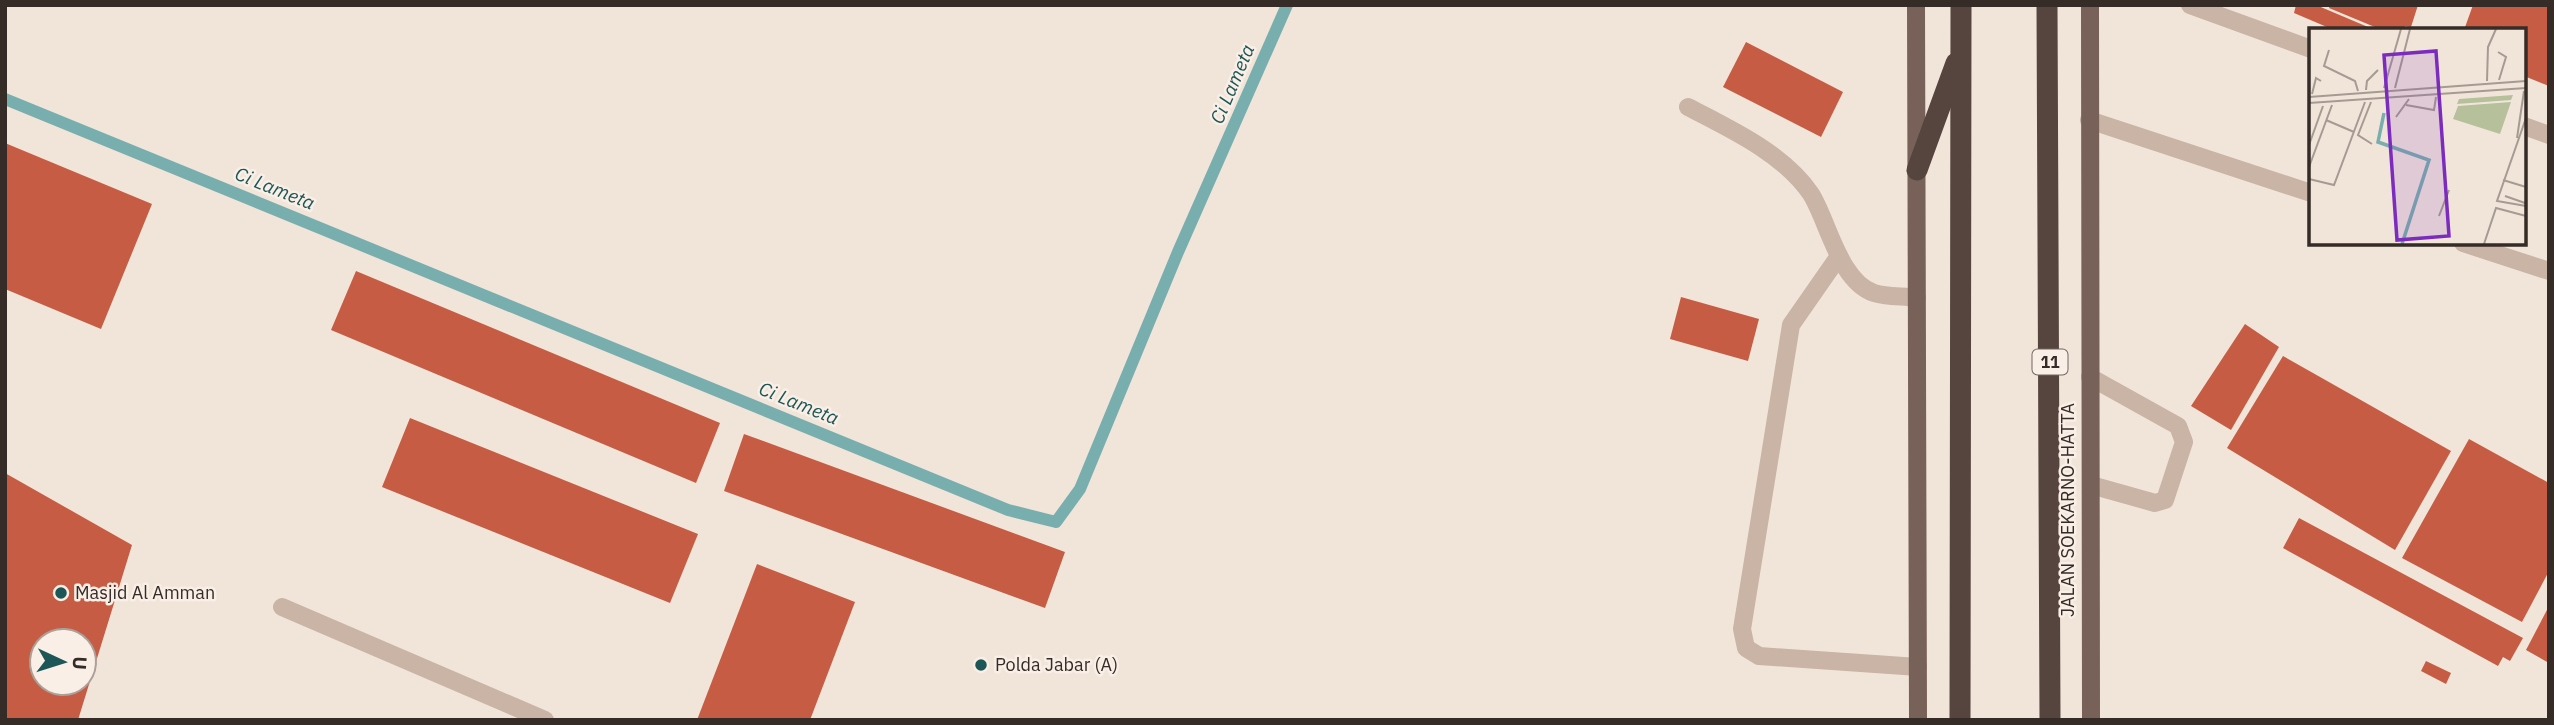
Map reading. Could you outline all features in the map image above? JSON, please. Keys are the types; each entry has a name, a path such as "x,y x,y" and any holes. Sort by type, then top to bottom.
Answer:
{"highway":[{"path":"1960,720 1961,5"},
{"name":"JALAN SOEKARNO-HATTA","path":"2047,5 2050,720"},
{"path":"1917,170 1961,50"}],"main road":[{"path":"1916,5 1918,720"},
{"name":"JALAN SOEKARNO-HATTA","path":"2090,5 2091,720"}],"street":[{"path":"2190,5 2309,48"},
{"path":"1688,107 1739,134 1784,166 1811,194 1839,256 1854,277 1872,292 1917,298"},
{"path":"2089,120 2309,192"},
{"path":"2526,127 2549,135"},
{"path":"2469,245 2549,271"},
{"path":"1839,256 1791,325 1742,629 1746,648 1759,656 1918,667"},
{"path":"2090,377 2124,399 2178,426 2184,442 2165,500 2155,503 2091,485"},
{"path":"282,607 545,720"}],"building":[{"path":"2296,5 2316,5 2368,27 2329,28 2294,13"},
{"path":"2330,5 2418,5 2411,27 2404,28 2377,28 2329,8"},
{"path":"2473,5 2549,5 2549,86 2526,77 2526,28 2465,28"},
{"path":"1746,42 1843,92 1821,137 1723,87"},
{"path":"5,143 152,204 101,329 5,289"},
{"path":"356,271 720,423 696,483 331,330"},
{"path":"1681,297 1759,319 1748,361 1670,339"},
{"path":"2245,324 2279,347 2231,430 2191,406"},
{"path":"2283,356 2451,451 2395,550 2227,448"},
{"path":"410,418 698,534 670,603 382,487"},
{"path":"744,434 1065,552 1045,608 724,491"},
{"path":"2469,439 2549,483 2549,571 2522,622 2402,558"},
{"name":"Masjid Al Amman","path":"5,473 132,545 98,655 98,627 28,627 28,697 85,697 78,720 5,720"},
{"path":"2299,518 2523,638 2510,661 2503,657 2498,666 2283,548"},
{"path":"757,564 855,602 810,720 697,720"},
{"path":"2549,606 2549,663 2526,650"},
{"path":"2426,661 2451,673 2446,684 2421,671"}],"waterway":[{"name":"Ci Lameta","path":"5,99 1008,510 1056,522 1080,489 1178,252 1287,5"}],"place":[{"name":"Masjid Al Amman","path":"61,593"},
{"name":"Polda Jabar (A)","path":"981,665"}]}
